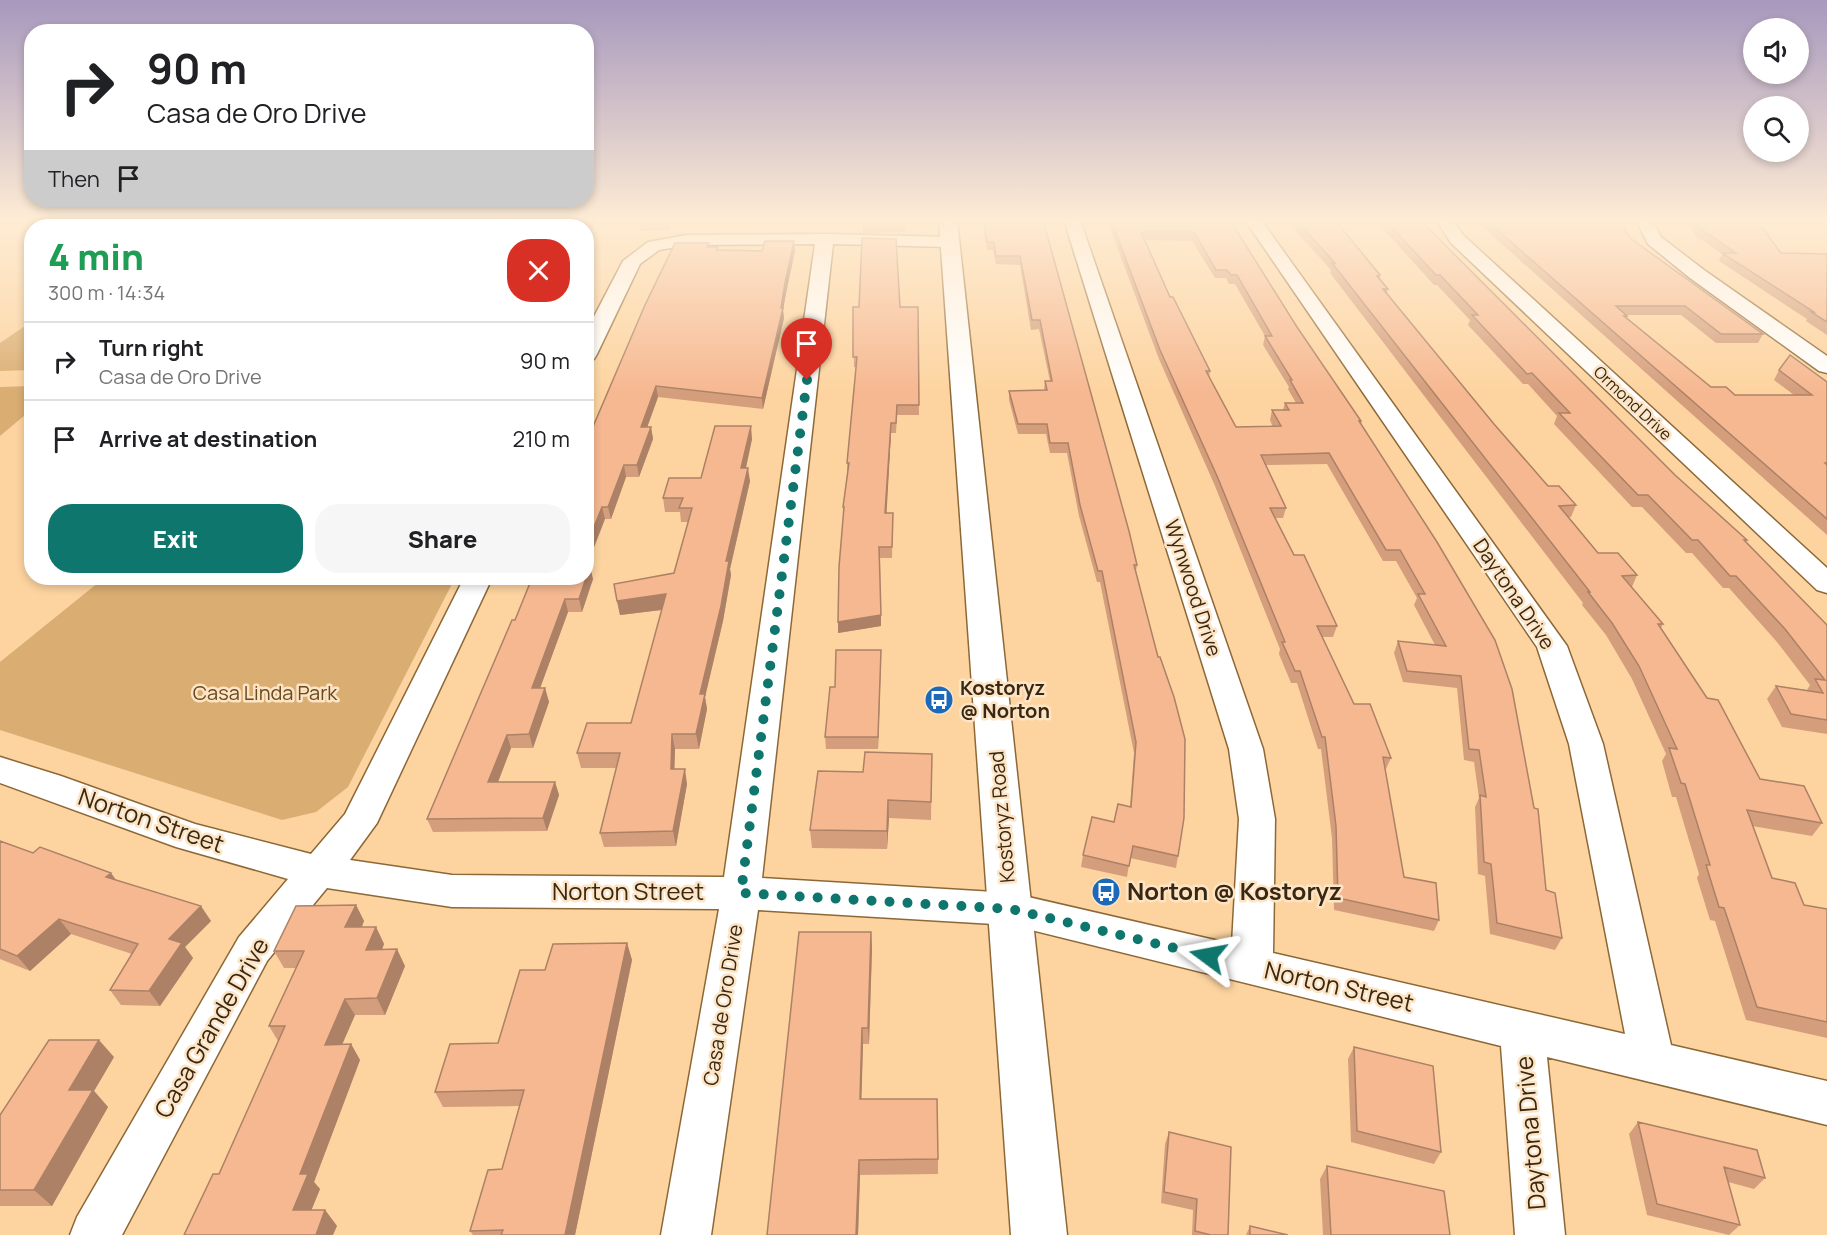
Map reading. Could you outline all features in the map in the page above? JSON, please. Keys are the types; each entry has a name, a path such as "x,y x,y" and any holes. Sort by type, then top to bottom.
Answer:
{"main road":[{"name":"Kostoryz Road","path":"952,278 1039,1235"}],"street":[{"path":"594,338 624,278"},
{"name":"Casa de Oro Drive","path":"686,1235 741,893 820,278"},
{"name":"Wynwood Drive","path":"1091,278 1246,749 1257,819 1252,967"},
{"name":"Daytona Drive","path":"1293,278 1552,646 1586,744 1653,1062"},
{"name":"Ormond Drive","path":"1498,278 1827,584"},
{"path":"1702,278 1827,366"},
{"name":"Casa Grande Drive","path":"95,1235 253,950 359,823 475,585"},
{"name":"Norton Street","path":"0,770 48,785 189,837 319,871 452,891 741,893 1011,909 1827,1103"},
{"name":"Daytona Drive","path":"1522,1030 1540,1235"}],"green space":[{"path":"24,327 24,370 0,371 0,343"},
{"path":"24,386 24,416 0,436 0,387"},
{"name":"Casa Linda Park","path":"95,585 451,585 348,787 316,812 282,820 0,730 0,662"}],"building":[{"path":"658,278 786,278 781,308 783,308 762,398 656,386 641,427 651,427 637,465 624,465 608,507 602,507 594,527 594,424"},
{"path":"860,278 898,278 900,307 918,307 919,405 897,405 896,423 891,423 885,513 893,513 892,547 879,547 881,615 838,622 843,507 849,463 847,463 857,357 853,357 853,307 859,307"},
{"path":"1024,278 1059,278 1129,531 1137,565 1134,565 1158,657 1160,657 1174,697 1185,739 1184,818 1178,856 1133,846 1129,866 1083,855 1092,817 1114,822 1118,804 1131,807 1136,742 1102,571 1098,571 1080,505 1068,443 1050,443 1047,424 1018,424 1009,391 1047,390 1045,381 1052,381 1040,320 1032,320"},
{"path":"1133,278 1161,278 1210,371 1206,371 1236,427 1281,426 1272,410 1289,410 1285,403 1303,403 1265,336 1272,336 1239,278 1266,278 1361,421 1359,421 1437,542 1495,640 1512,689 1534,808 1538,809 1546,890 1555,893 1562,938 1497,923 1491,864 1484,862 1480,795 1486,797 1479,750 1469,749 1461,676 1407,671 1398,641 1446,646 1418,594 1425,594 1400,550 1386,550 1329,453 1261,455 1286,508 1270,508 1294,555 1304,555 1337,626 1317,626 1354,704 1370,704 1391,758 1383,757 1404,877 1436,883 1439,920 1338,898 1336,826 1325,737 1322,737 1300,671 1295,671 1282,642 1285,642 1217,476 1160,350"},
{"path":"1343,278 1378,278 1388,289 1383,289 1494,424 1548,486 1559,486 1576,505 1559,506 1598,553 1618,553 1637,575 1622,576 1663,624 1658,624 1707,698 1718,700 1760,779 1804,786 1822,823 1747,810 1772,878 1795,883 1804,905 1827,909 1827,1022 1757,1007 1724,908 1719,907 1706,865 1710,865 1685,784 1681,783 1669,748 1677,749 1639,666 1612,623 1588,592 1590,592"},
{"path":"1443,278 1478,278 1675,475 1747,540 1744,540 1827,625 1827,720 1791,714 1776,686 1823,693 1815,679 1825,680 1785,629 1736,576 1730,576 1698,540 1692,540 1648,495 1638,495 1559,413 1570,413 1532,373 1527,374 1472,315 1478,315"},
{"path":"1552,278 1685,278 1763,334 1721,334 1685,306 1616,306 1627,316 1624,316 1711,387 1726,387 1735,395 1812,395 1779,370 1790,355 1827,382 1827,463 1825,463 1827,465 1827,519"},
{"path":"1760,278 1827,278 1827,322 1811,312 1814,312"},
{"path":"715,426 751,426 741,468 748,468 726,561 729,561 721,606 700,694 705,694 696,734 672,734 671,769 685,769 673,831 600,833 620,753 577,753 587,723 631,723 666,594 617,601 614,584 674,573 692,508 679,508 683,498 663,498 669,478 701,478"},
{"path":"529,585 584,585 579,599 565,599 532,688 545,688 529,734 507,735 488,782 555,782 543,818 427,819 512,620 515,620"},
{"path":"836,650 881,650 878,737 825,737 830,687 835,687"},
{"path":"865,752 932,754 931,802 888,800 887,831 810,830 818,771 863,772"},
{"path":"0,841 33,853 40,847 111,873 106,877 201,906 169,939 182,943 149,991 110,990 138,944 59,919 17,956 0,949"},
{"path":"356,905 345,927 376,927 366,950 397,949 377,998 345,999 325,1045 351,1044 300,1174 308,1174 293,1210 325,1210 316,1235 184,1235 213,1174 219,1174 285,1026 269,1026 304,951 274,951 296,906"},
{"path":"799,932 871,932 868,1028 862,1028 860,1099 937,1099 938,1159 859,1160 856,1235 767,1235"},
{"path":"627,943 565,1235 501,1235 503,1230 470,1231 488,1170 502,1169 524,1090 435,1092 450,1044 498,1043 520,970 545,970 553,944"},
{"path":"49,1040 99,1040 69,1090 93,1090 34,1190 0,1190 0,1115"},
{"path":"1354,1047 1433,1066 1441,1152 1357,1131"},
{"path":"1638,1122 1757,1150 1765,1178 1724,1167 1740,1225 1657,1204"},
{"path":"1169,1132 1231,1147 1228,1235 1211,1235 1195,1231 1197,1199 1164,1192"},
{"path":"1327,1166 1444,1191 1450,1235 1331,1235"},
{"path":"1250,1226 1288,1235 1250,1235"}],"place":[{"name":"Kostoryz @ Norton","path":"939,700"},
{"name":"Norton @ Kostoryz","path":"1106,892"}],"route":[{"path":"807,380 741,893 1011,909 1208,956"}]}
